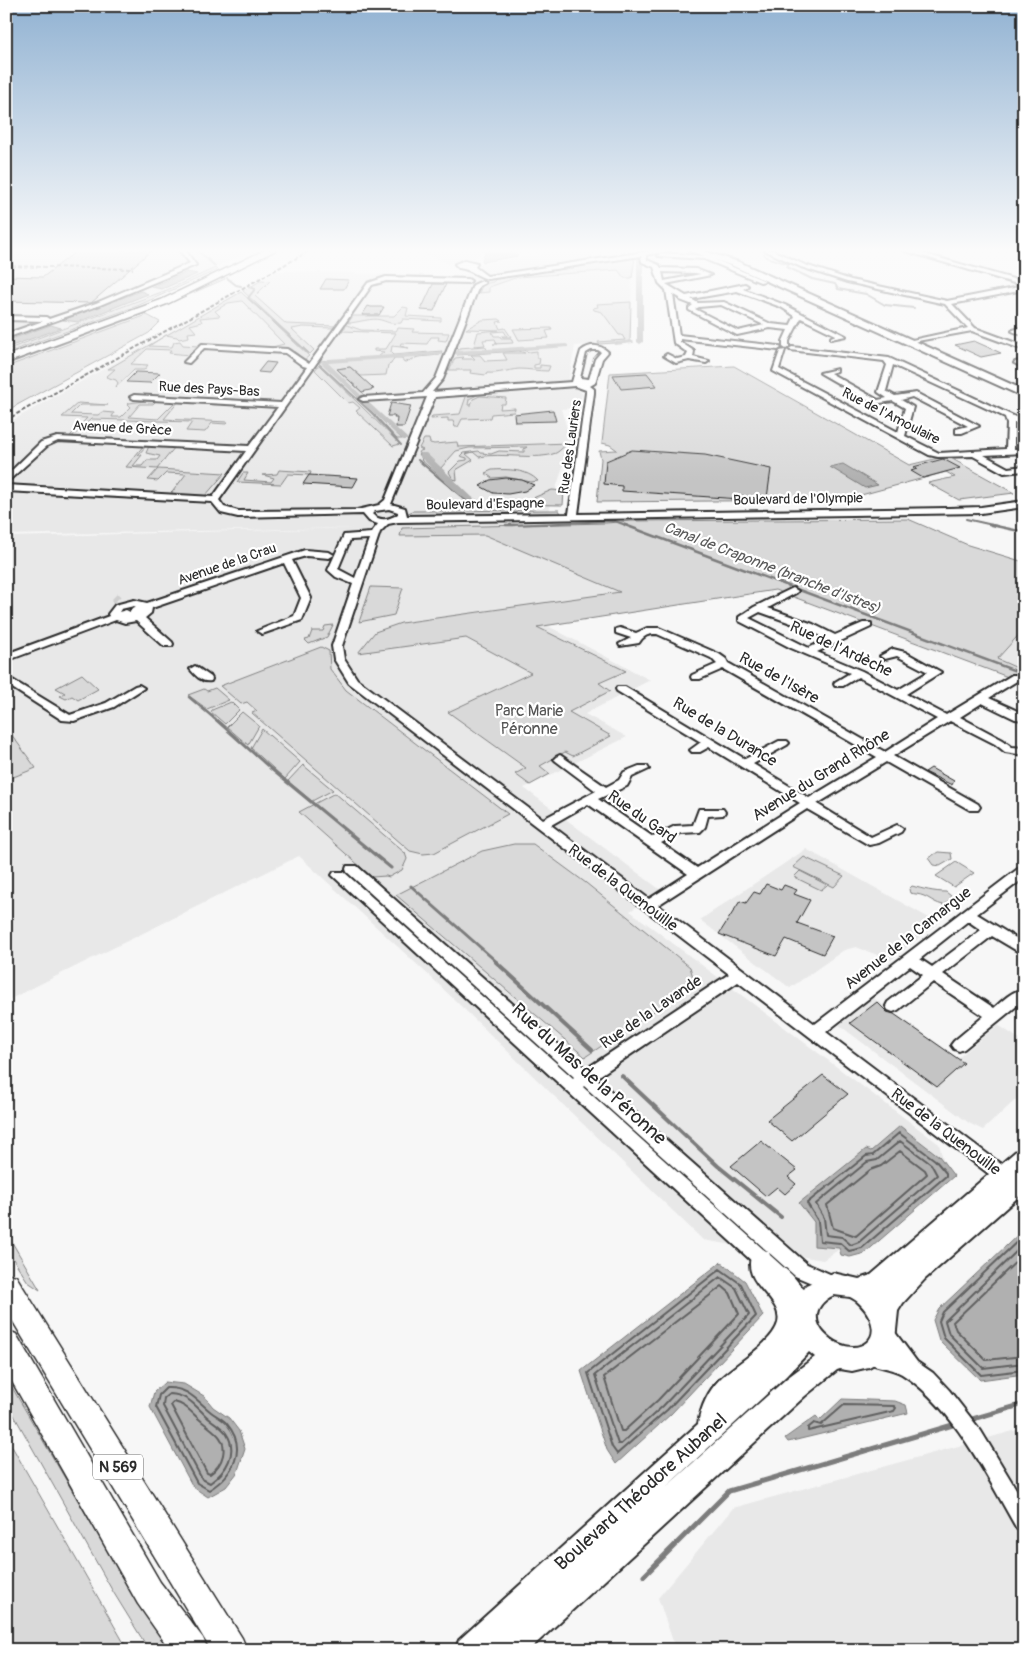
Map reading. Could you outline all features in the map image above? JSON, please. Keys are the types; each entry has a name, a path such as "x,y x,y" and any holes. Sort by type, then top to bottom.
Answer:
{"highway":[{"path":"6,356 84,327"},
{"path":"6,360 95,327"},
{"name":"N 569","path":"6,1285 230,1650"},
{"name":"N 569","path":"6,1343 149,1593 191,1650"}],"main road":[{"path":"877,327 1024,393"},
{"path":"883,327 1024,393"},
{"path":"884,1327 875,1304 859,1290 846,1285 833,1284 821,1287 813,1293 806,1320 818,1344 840,1357 853,1359 869,1354 882,1344 888,1307 895,1295 917,1272 1016,1183 1024,1156"},
{"path":"859,1290 879,1283 1016,1183"},
{"path":"709,1431 712,1414 720,1398 775,1348 786,1335 791,1320 784,1298 762,1275 761,1259"},
{"name":"Boulevard Théodore Aubanel","path":"469,1650 789,1357 800,1345 806,1320"},
{"name":"Boulevard Théodore Aubanel","path":"507,1650 812,1373 828,1362 840,1357"}],"street":[{"path":"6,336 31,327"},
{"path":"215,500 340,327"},
{"path":"358,582 339,575 333,570 347,537 373,522 389,504 430,396 460,327"},
{"path":"674,327 677,343 692,352 689,358"},
{"path":"726,327 737,333 764,327"},
{"path":"784,327 792,328 786,341 785,349"},
{"path":"825,327 843,336 833,338"},
{"path":"914,341 973,329 1024,348"},
{"path":"1024,329 1014,331 1024,334"},
{"path":"676,337 886,359 1024,424"},
{"path":"187,362 202,346 287,350 305,365 311,366"},
{"name":"Rue des Lauriers","path":"590,348 600,348 605,352 598,358 593,379 582,383 583,352 590,348"},
{"name":"Rue de l'Amoulaire","path":"785,349 775,370 934,454 1023,452"},
{"path":"667,356 676,361 689,358 706,361"},
{"path":"886,359 890,365 882,392 909,407 901,437"},
{"path":"1024,362 1017,363 1024,366"},
{"path":"835,370 824,373 878,402 913,394 975,426 959,431"},
{"path":"439,379 443,392"},
{"path":"401,396 418,399 443,392 582,383"},
{"name":"Rue des Lauriers","path":"573,516 590,393 590,389 582,383"},
{"path":"363,399 430,396 443,392"},
{"name":"Rue des Pays-Bas","path":"134,397 283,405"},
{"path":"1008,416 1011,424 1010,452"},
{"name":"Avenue de Grèce","path":"6,481 44,444 56,439 252,449"},
{"path":"973,453 1007,471 1024,468"},
{"path":"6,488 215,500"},
{"path":"215,500 216,505 221,510 238,514 357,514 373,522"},
{"path":"389,504 402,510 404,518"},
{"name":"Boulevard de l'Olympie","path":"573,516 970,511 1024,504"},
{"path":"855,505 863,512"},
{"name":"Boulevard d'Espagne","path":"385,522 404,518 573,516"},
{"name":"Rue de la Quenouille","path":"385,522 373,522 358,582 338,646 339,659 346,672 362,690 814,1033 1016,1183"},
{"name":"Avenue de la Crau","path":"145,606 305,553 329,555"},
{"path":"262,632 298,618 306,598 287,559"},
{"path":"762,608 793,591"},
{"path":"6,658 114,617 128,610 134,603 145,606 146,612 128,610"},
{"path":"762,608 810,626 834,639"},
{"name":"Rue de l'Ardèche","path":"762,608 745,615 743,619 999,742 1009,750 1024,752"},
{"path":"128,610 168,644"},
{"path":"810,652 867,625"},
{"path":"620,631 637,636 635,641 624,644"},
{"name":"Rue de l'Isère","path":"637,636 648,631 659,631 715,656 722,661 723,665 974,808"},
{"path":"885,656 893,652 901,654 936,672 898,694"},
{"path":"696,677 723,665"},
{"path":"196,669 207,679"},
{"path":"839,684 858,673"},
{"name":"Avenue du Grand Rhône","path":"647,906 877,763 885,756 1016,677"},
{"path":"6,679 70,719 110,705 139,688"},
{"name":"Rue de la Durance","path":"620,689 746,763 869,841 875,840 898,828"},
{"path":"982,699 1019,717 1024,716"},
{"path":"696,750 710,742"},
{"path":"746,763 783,743"},
{"path":"560,759 604,791"},
{"path":"588,799 623,783 628,775 643,769"},
{"name":"Rue du Gard","path":"541,825 588,799 697,874"},
{"path":"651,843 678,829 696,829 699,827 703,812 719,812"},
{"name":"Avenue de la Camargue","path":"814,1033 1024,871"},
{"name":"Rue du Mas de la Péronne","path":"806,1320 793,1288 570,1087 346,872 585,1077 801,1270 833,1284"},
{"path":"968,915 1024,950"},
{"path":"893,1006 984,934 994,931"},
{"path":"910,959 994,1016"},
{"name":"Rue de la Lavande","path":"570,1087 738,975"},
{"path":"959,1045 1022,994"},
{"path":"884,1327 910,1368"},
{"path":"869,1354 910,1368 932,1386 955,1412 976,1442 1024,1522"}],"shaded area":[{"path":"6,327 67,327 6,350"},
{"path":"177,327 630,327 630,342 575,346 569,378 582,394 579,408 561,409 571,441 545,524 606,523 771,586 548,626 650,680 585,714 627,737 524,788 662,891 630,911 939,1144 948,1178 823,1260 703,1240 434,980 299,856 6,1001 6,537 352,528 6,535 6,424"},
{"path":"1024,629 1024,671 996,659"},
{"path":"806,849 938,923 891,960 856,947 844,950 790,988 700,920"},
{"path":"872,997 958,1058 998,1025 1024,1042 1024,1092 983,1130 969,1123 839,1025"},
{"path":"1024,1428 1024,1650 676,1650 658,1598 733,1508"}],"green space":[{"path":"6,327 25,327 6,334"},
{"path":"67,327 78,327 6,353 6,350"},
{"path":"104,327 108,327 6,365 6,363"},
{"path":"114,327 155,327 149,333 6,411 6,367"},
{"path":"180,327 192,327 196,332 188,333 189,337 179,339 167,335"},
{"path":"268,327 278,327 309,356 304,360 292,349 272,347 284,344"},
{"path":"282,327 301,327 292,329 314,350 310,354"},
{"path":"345,327 361,330 396,331 398,328 414,329 412,332 449,333 446,341 438,340 439,337 431,337 427,344 401,343 400,346 409,348 392,346 391,352 394,355 442,351 440,355 418,357 404,363 402,358 394,358 391,364 388,365 386,375 361,376 350,367 337,369 365,395 360,396 326,364 329,361 323,363 402,439 397,439 373,413 319,364 321,361 378,357 384,352 374,351 374,349 386,349 396,333 342,331"},
{"path":"469,327 505,328 511,337 503,337 507,336 504,331 492,332 494,336 511,338 513,343 497,344 495,339 483,340 485,345 474,346 478,332 499,330 466,329"},
{"path":"613,327 630,327 630,342 599,344 598,342 625,340 622,335 619,335"},
{"path":"551,328 552,330 546,331 549,338 519,340 513,329"},
{"path":"160,339 149,346 172,347 174,342 180,341 183,345 198,346 189,355 169,353 171,350 147,349 131,364 148,365 144,370 134,370 116,387 118,383 116,380 106,377 115,369 108,369"},
{"path":"485,346 488,351 457,353 459,348"},
{"path":"523,350 529,352 537,351 537,358 540,358 539,364 534,365 534,368 540,368 540,365 550,366 548,371 519,369 487,373 486,375 470,373 471,370 449,370 455,358 475,359 471,355 480,355 485,361 507,360 503,353 525,353 519,351 457,355 461,353"},
{"path":"319,365 400,444 393,446 356,411 360,408 353,402 348,403 315,370"},
{"path":"734,366 909,465 947,456 1014,493 959,500 928,483 955,477 946,472 850,498 828,500 597,502 601,459 599,451 617,450 610,445 602,443 610,373"},
{"path":"481,393 469,399 468,405 471,405 473,399 480,396 506,398 505,404 501,404 500,409 515,408 514,412 491,414 490,418 462,419 458,427 455,427 453,421 448,421 448,418 431,419 432,416 460,414 467,394"},
{"path":"157,400 153,404 140,404 129,417 158,419 176,401 179,401 164,419 228,422 226,424 212,423 205,432 186,431 192,422 91,419 73,436 70,436 87,418 62,417 78,403 108,405 80,405 71,414 98,415 102,412 114,413 112,417 121,417 131,407 129,403"},
{"path":"424,439 429,439 430,443 434,444 457,442 458,447 568,443 556,453 539,456 498,455 479,457 473,452 466,454 473,460 456,470 457,480 453,479 449,472 460,461 467,460 467,458 460,456 463,453 479,451 491,454 499,451 524,452 524,449 527,447 469,448 456,451 440,469 447,480 444,480 421,460 418,452 423,450 419,448"},
{"path":"144,445 146,446 138,455 142,455 133,466 142,466 147,460 157,460 160,456 146,453 149,446 175,447 157,469 126,467"},
{"path":"158,469 225,473 205,496 170,495 186,474 166,473 158,481 148,480"},
{"path":"279,470 311,472 310,475 288,474 281,484 237,482 243,473 248,473 244,480 271,482 274,478 263,475 277,474"},
{"path":"492,470 523,472 538,481 531,482 506,477 492,478 485,473"},
{"path":"552,490 564,491 563,505 490,504 492,501 526,501"},
{"path":"559,510 562,515 409,516 408,513 413,511"},
{"name":"Parc Marie Péronne","path":"908,519 968,545 1024,562 1024,629 997,659 1024,671 1024,683 775,590 537,627 626,671 599,683 610,691 569,712 611,736 573,756 565,752 540,766 550,774 530,785 515,774 526,768 448,712 531,673 466,638 358,653 375,632 401,623 620,592 485,535 400,536 402,528 632,521"},
{"path":"371,587 403,588 394,615 359,622"},
{"path":"333,625 327,637 309,644 305,640 309,639 312,631 323,631 325,626"},
{"path":"321,647 329,651 330,669 346,690 508,814 434,853 423,854 410,851 252,713 257,711 247,702 241,704 220,686"},
{"path":"82,674 98,689 78,700 72,696 66,699 60,696 65,693 56,688"},
{"path":"215,688 229,700 207,709 188,695 204,689 207,691"},
{"path":"231,702 239,710 225,724 211,712"},
{"path":"242,712 259,726 248,745 227,727"},
{"path":"262,729 300,762 285,779 251,748"},
{"path":"6,731 11,734 36,768 6,780"},
{"path":"303,765 333,790 312,801 288,781"},
{"path":"335,793 405,853 407,859 402,870 389,877 372,877 299,812"},
{"path":"514,844 533,844 586,883 690,967 695,984 585,1057 396,895 482,851"},
{"path":"938,852 951,853 952,859 940,866 933,865 928,858"},
{"path":"804,857 844,876 834,887 793,867"},
{"path":"956,862 974,873 954,887 936,876"},
{"path":"800,871 827,885 821,890 794,877"},
{"path":"912,886 946,892 951,896 951,901 944,905 919,894 910,893 909,889"},
{"path":"6,1232 40,1290 28,1282 6,1248"},
{"path":"6,1377 123,1578 171,1650 149,1650 112,1590 6,1401"},
{"path":"6,1436 128,1650 6,1650"}],"water":[{"path":"45,327 61,328 6,348 6,341"},
{"path":"843,464 878,485 865,488 830,467"},
{"path":"900,1126 939,1156 954,1176 865,1253 850,1257 841,1255 839,1248 814,1246 814,1222 799,1203 866,1149 871,1151"},
{"path":"1024,1229 1024,1374 980,1380 939,1340 933,1320 939,1309"},
{"path":"721,1262 745,1281 763,1316 671,1414 616,1464 607,1450 581,1371"},
{"path":"165,1382 184,1384 204,1396 213,1407 229,1418 239,1431 245,1449 237,1473 226,1487 208,1497 193,1487 150,1407 154,1392"},
{"path":"842,1399 895,1401 906,1405 908,1413 788,1442 785,1438 816,1416 820,1420"}],"building":[{"path":"974,341 1001,353 981,357 955,345"},
{"path":"266,362 276,363 269,373 258,372"},
{"path":"350,367 374,389 362,392 337,369"},
{"path":"136,372 160,373 150,383 126,382"},
{"path":"647,373 657,386 621,389 613,375"},
{"path":"391,403 411,406 404,427 396,427 397,418 394,418 395,416 387,416"},
{"path":"553,410 556,421 515,422 514,414"},
{"path":"632,450 705,455 771,469 767,498 740,496 740,499 622,491 622,486 604,484 606,461"},
{"path":"943,459 960,468 923,478 911,471 917,469 913,467"},
{"path":"309,475 358,478 353,487 303,484"},
{"path":"506,478 522,480 534,485 525,491 508,494 493,493 480,486 490,480"},
{"path":"931,768 954,781 952,785 925,772"},
{"path":"766,884 781,890 784,885 797,890 794,894 810,900 797,923 833,936 823,954 786,939 776,956 719,934 740,901 746,903 754,892 760,894"},
{"path":"877,1002 887,1012 894,1014 964,1063 937,1087 850,1023"},
{"path":"823,1075 848,1094 792,1141 767,1120"},
{"path":"761,1141 797,1170 788,1177 796,1184 785,1194 777,1187 766,1196 731,1166"}],"waterway":[{"name":"Canal de Craponne (branche d'Istres)","path":"280,327 308,353"},
{"path":"640,327 640,342"},
{"path":"615,343 631,342"},
{"path":"457,353 566,346"},
{"path":"358,395 324,363 328,361 440,354"},
{"name":"Canal de Craponne (branche d'Istres)","path":"320,365 373,414 401,445"},
{"path":"365,402 405,439"},
{"path":"423,455 469,499 481,506"},
{"name":"Canal de Craponne (branche d'Istres)","path":"418,460 469,503"},
{"path":"966,519 997,526"},
{"name":"Canal de Craponne (branche d'Istres)","path":"514,525 506,525 615,521 628,526"},
{"name":"Canal de Craponne (branche d'Istres)","path":"625,525 1024,674"},
{"path":"991,525 1024,532"},
{"path":"189,697 215,719"},
{"path":"214,718 270,768 391,868"},
{"path":"411,886 498,963"},
{"path":"496,962 592,1050"},
{"path":"622,1076 718,1166 781,1217"},
{"path":"969,1420 1024,1404"},
{"path":"644,1576 729,1491 956,1424"}],"tunnel":[{"path":"114,597 117,600"}],"railway":[{"path":"6,420 172,327"}]}
